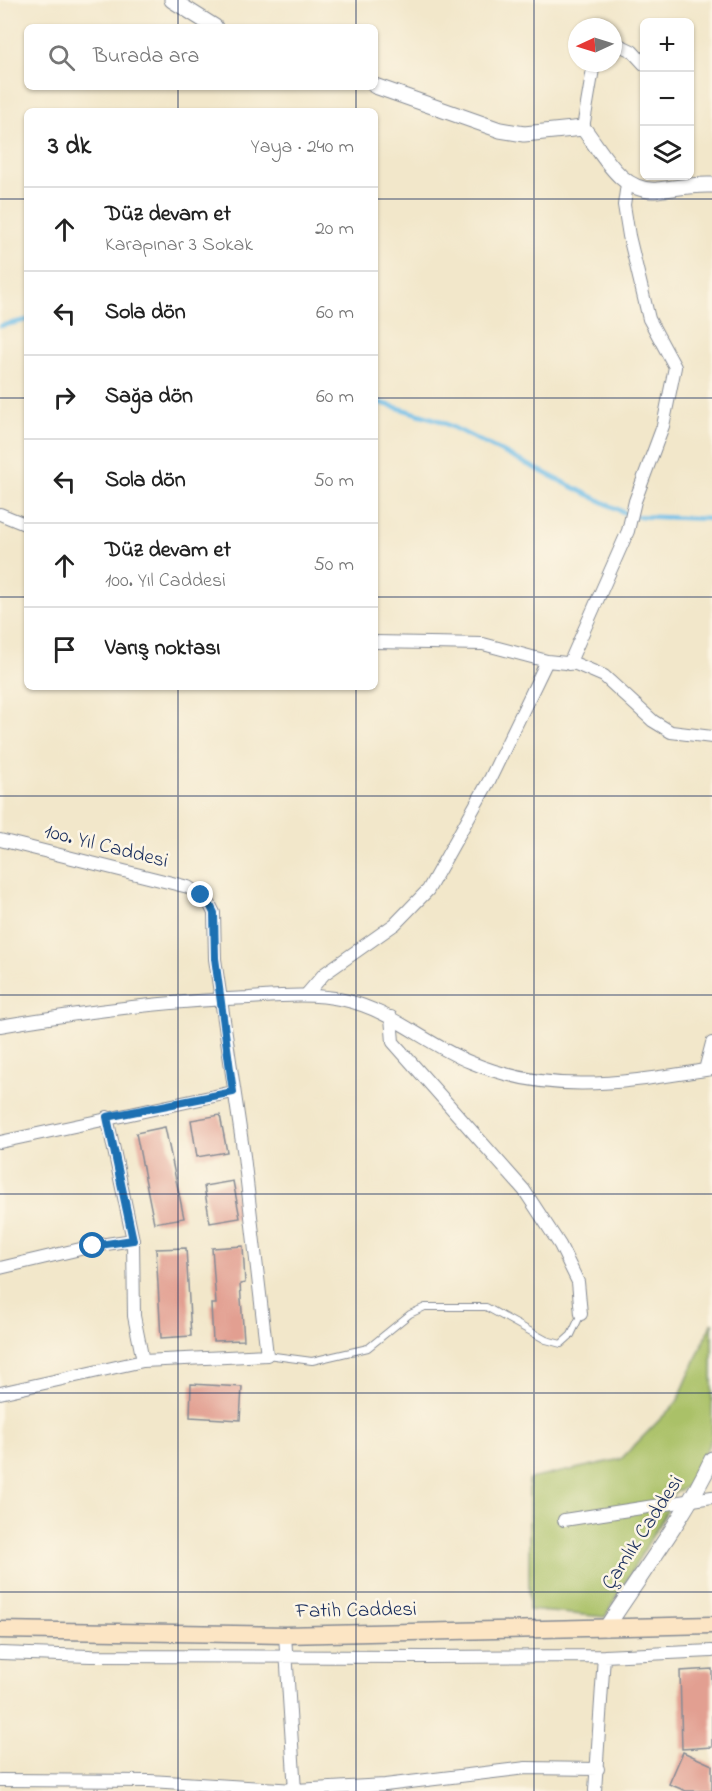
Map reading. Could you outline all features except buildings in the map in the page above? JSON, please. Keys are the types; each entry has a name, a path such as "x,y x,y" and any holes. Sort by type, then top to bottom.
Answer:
{"main road":[{"name":"Fatih Caddesi","path":"0,1630 285,1635 712,1626"}],"street":[{"path":"172,0 209,24"},
{"path":"622,46 632,51 640,59"},
{"path":"592,72 583,128 627,184 639,189 655,190 689,184 712,184"},
{"path":"378,87 500,130 524,134 583,128"},
{"path":"569,664 628,531 635,501 663,426 675,367 649,319 629,236 624,205 627,184"},
{"path":"0,514 24,524"},
{"path":"378,642 483,644 547,661 569,664 604,676 653,721 671,732 712,737"},
{"path":"306,995 324,974 395,924 428,890 490,779 547,661"},
{"name":"100. Yıl Caddesi","path":"0,840 188,887 208,901 214,913 215,958 244,1156 267,1355"},
{"path":"0,1026 72,1014 220,999 306,995 344,1000 391,1017 470,1062 538,1082 575,1085 639,1080 709,1070 712,1043"},
{"path":"391,1017 393,1042 524,1190 560,1245 578,1282 581,1314"},
{"path":"0,1142 107,1117 233,1092"},
{"path":"107,1117 133,1240 134,1316 143,1361"},
{"path":"0,1268 93,1246 133,1240"},
{"path":"0,1393 143,1361 267,1355"},
{"name":"Çamlık Caddesi","path":"606,1628 679,1516 693,1499 712,1459"},
{"path":"564,1520 712,1497"},
{"path":"285,1635 295,1791"},
{"path":"0,1653 90,1656 604,1656 712,1651"},
{"path":"595,1791 604,1656"},
{"path":"0,1780 110,1786 295,1791 385,1785 536,1767 598,1769"}],"lane":[{"path":"267,1355 312,1361 368,1348 410,1314 425,1307 486,1307 546,1340 561,1344 571,1335 581,1314"}],"green space":[{"path":"712,1322 712,1437 692,1484 674,1493 667,1511 605,1617 529,1610 529,1479 621,1459 677,1402"}],"waterway":[{"path":"0,326 24,321"},
{"path":"378,402 438,420 631,516 712,519"}],"route":[{"path":"93,1246 133,1240 107,1117 233,1092 215,958 214,913 208,901 201,895"}]}
